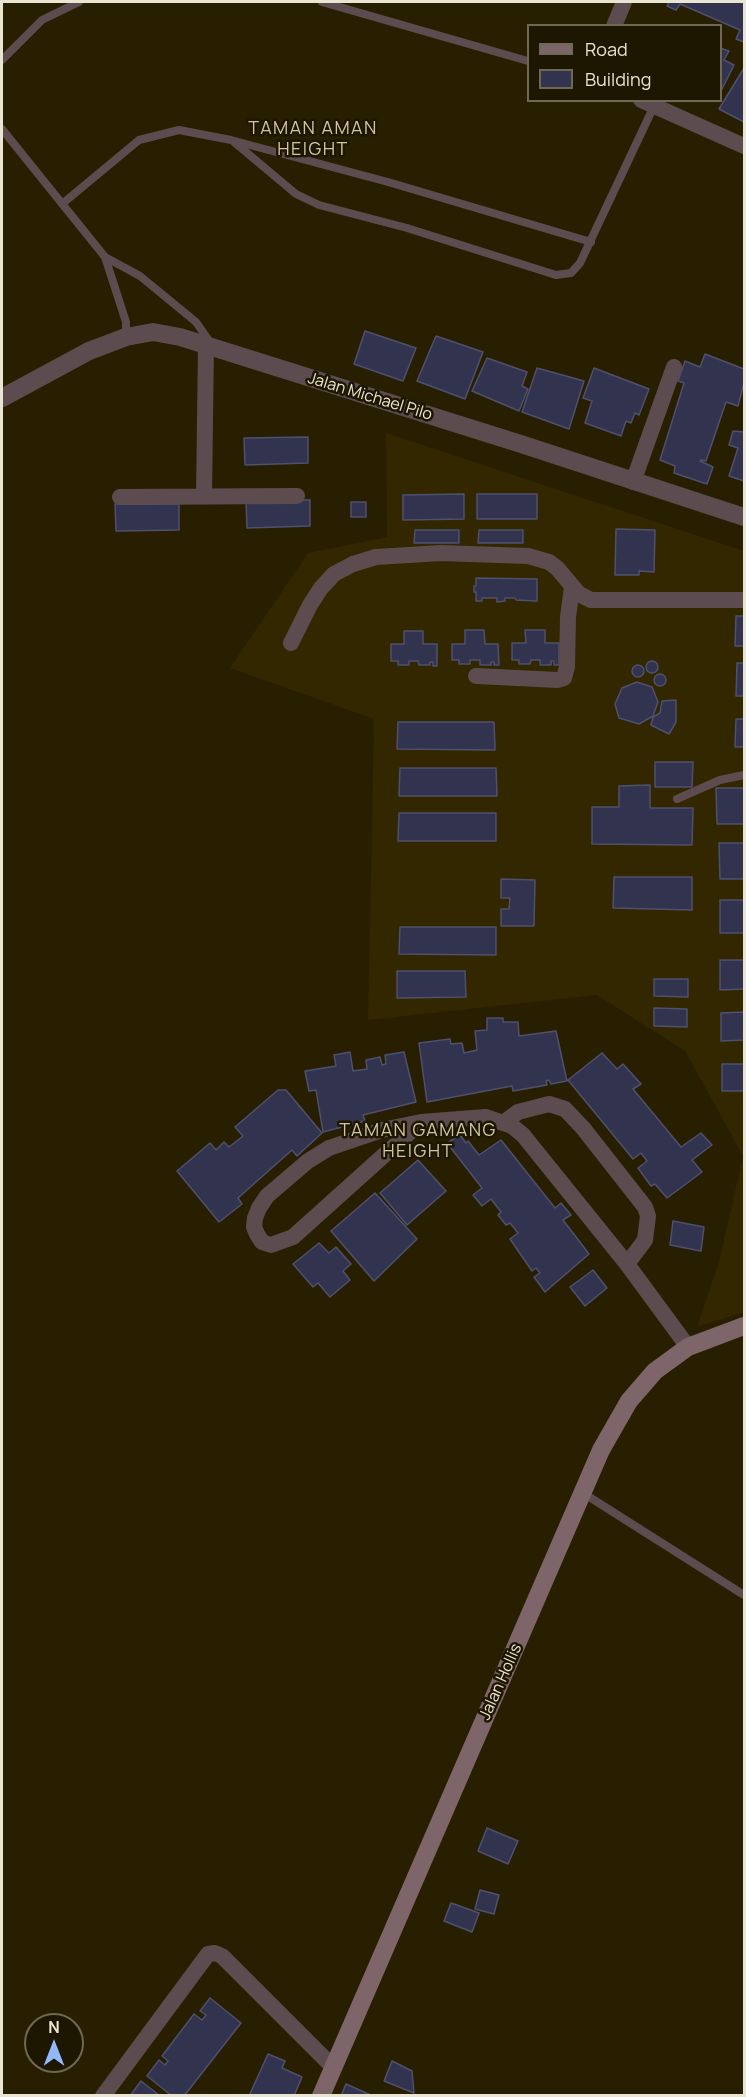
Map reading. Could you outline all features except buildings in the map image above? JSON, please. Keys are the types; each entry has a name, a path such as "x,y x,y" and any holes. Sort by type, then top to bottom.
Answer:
{"main road":[{"name":"Jalan Hollis","path":"321,2096 601,1450 629,1401 656,1371 688,1347 744,1326"}],"street":[{"path":"615,24 624,2"},
{"path":"648,103 744,146"},
{"name":"Jalan Michael Pilo","path":"2,398 89,351 126,337 153,332 180,337 521,444 744,518"},
{"path":"204,496 210,347"},
{"path":"633,482 674,367"},
{"path":"120,497 297,496"},
{"path":"291,643 310,605 334,574 353,564 376,557 441,553 528,556 549,562 585,598 603,601 744,600"},
{"path":"476,676 558,680 564,678 567,667 568,617 572,587"},
{"path":"502,1123 518,1112 549,1104 565,1109 583,1128 645,1207 648,1216 645,1240 627,1264"},
{"path":"421,1122 292,1237 271,1245 262,1242 254,1227 259,1208 267,1196 308,1161 329,1148 382,1130 421,1122 486,1118 512,1126 523,1135 627,1264 688,1347"},
{"path":"103,2096 208,1954 215,1953 222,1956 333,2067"}],"lane":[{"path":"2,60 42,20 79,2"},
{"path":"322,2 527,60"},
{"path":"231,140 296,194 319,205 406,228 556,275 571,273 580,263 591,242 648,103"},
{"path":"2,129 105,257 126,322 126,337"},
{"path":"62,204 139,140 179,130 231,140 388,182 591,242"},
{"path":"105,257 140,276 196,322 210,347"},
{"path":"678,799 720,780 744,775"},
{"path":"583,1493 744,1595"}],"shaded area":[{"path":"386,433 744,551 744,1312 697,1327 719,1262 743,1156 685,1051 597,995 368,1020 374,719 230,668 308,553 387,537"}],"district":[{"name":"TAMAN AMAN HEIGHT","path":"313,139"},
{"name":"TAMAN GAMANG HEIGHT","path":"418,1141"}]}
